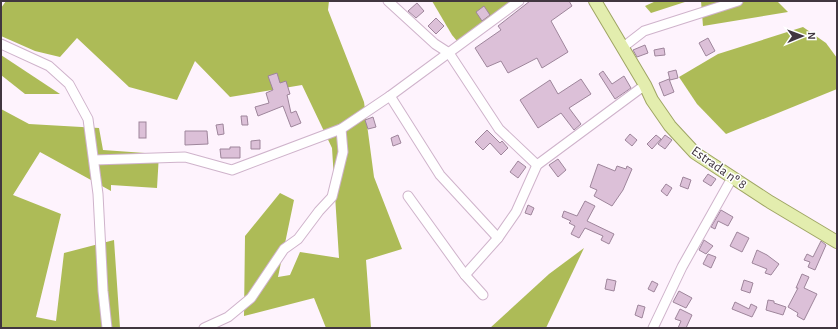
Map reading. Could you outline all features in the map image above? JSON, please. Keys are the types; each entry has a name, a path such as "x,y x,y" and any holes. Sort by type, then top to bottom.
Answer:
{"main road":[{"name":"Estrada nº 8","path":"595,1 645,85 652,100 670,126 695,153 732,178 837,242"}],"street":[{"path":"388,1 435,44 449,53 499,129 536,165"},
{"path":"94,160 185,157 232,170 341,129 390,96 519,1"},
{"path":"622,48 644,31 738,1"},
{"path":"1,44 49,66 69,84 88,119 98,194 103,292 107,328"},
{"path":"466,275 498,238 516,212 536,165 645,85"},
{"path":"390,96 440,175 498,238"},
{"path":"204,328 228,317 251,298 284,249 298,239 319,211 332,197 343,152 341,129"},
{"path":"653,328 682,267 732,178"},
{"path":"408,196 482,295"}],"green space":[{"path":"6,1 329,1 328,10 364,102 374,177 402,249 366,260 371,328 326,328 314,298 244,316 245,236 280,193 294,200 278,277 290,275 300,252 339,258 332,148 302,85 230,97 195,61 177,100 129,87 77,38 60,57 35,51 1,36 1,8"},
{"path":"432,1 523,1 462,47 452,35"},
{"path":"656,1 688,1 651,13 645,6"},
{"path":"701,1 777,1 788,12 703,26"},
{"path":"803,27 826,43 837,58 837,89 726,134 697,104 679,77 718,54"},
{"path":"1,55 60,94 25,94 1,75"},
{"path":"1,109 29,124 99,128 103,150 159,154 157,188 111,185 111,191 40,152 13,195 61,214 36,317 56,321 64,253 114,240 120,328 1,328"},
{"path":"584,248 546,328 490,328 549,274"}],"building":[{"path":"530,1 569,1 572,6 551,21 568,52 542,68 537,58 508,73 501,61 487,67 475,48 501,30 498,26"},
{"path":"417,3 424,11 416,18 408,11"},
{"path":"484,6 490,15 482,21 476,12"},
{"path":"436,18 444,26 436,34 428,26"},
{"path":"708,38 715,51 706,56 699,43"},
{"path":"645,45 648,53 637,57 633,50"},
{"path":"664,48 665,55 655,56 654,50"},
{"path":"676,70 678,78 670,80 668,72"},
{"path":"603,71 612,84 624,76 631,88 615,99 599,74"},
{"path":"277,73 280,83 286,81 290,94 287,95 291,113 296,111 301,123 291,127 283,106 258,116 255,107 269,103 266,93 273,90 268,76"},
{"path":"581,79 591,94 569,108 581,124 574,130 561,113 538,128 520,100 550,80 558,94"},
{"path":"669,79 674,92 664,96 659,83"},
{"path":"241,116 247,116 248,125 242,125"},
{"path":"373,117 376,127 368,129 365,120"},
{"path":"139,122 146,122 146,138 139,138"},
{"path":"223,124 224,134 218,135 216,125"},
{"path":"487,130 500,143 502,141 508,148 501,155 490,143 483,150 475,142"},
{"path":"185,131 207,131 208,144 185,145"},
{"path":"630,134 637,140 632,146 625,140"},
{"path":"398,135 401,143 393,146 391,138"},
{"path":"656,135 661,139 652,149 647,144"},
{"path":"665,135 672,140 665,149 658,144"},
{"path":"260,140 260,149 251,149 251,141"},
{"path":"230,147 240,147 240,158 221,158 220,149 230,149"},
{"path":"558,159 566,170 558,177 549,165"},
{"path":"518,161 526,167 518,178 510,172"},
{"path":"598,164 615,171 617,166 626,169 627,166 632,169 623,190 612,206 594,196 597,190 590,187"},
{"path":"708,174 716,179 711,186 703,181"},
{"path":"683,177 691,180 688,189 680,186"},
{"path":"666,184 672,188 667,196 661,191"},
{"path":"585,201 595,206 587,221 614,234 609,244 601,240 603,236 585,228 579,238 571,234 575,226 569,223 571,221 562,217 564,211 577,216"},
{"path":"528,205 534,208 531,215 525,213"},
{"path":"721,210 733,217 728,226 718,221 715,229 711,227"},
{"path":"737,232 749,238 742,252 730,246"},
{"path":"704,240 713,246 706,254 699,250"},
{"path":"821,241 826,245 815,270 808,267 810,262 804,260 807,254 813,257"},
{"path":"757,250 779,264 771,275 765,273 767,269 752,263"},
{"path":"708,254 716,257 711,268 703,264"},
{"path":"802,274 809,277 804,288 817,294 804,320 797,316 798,313 788,307 798,288 796,288"},
{"path":"607,279 616,281 614,291 605,289"},
{"path":"744,280 753,283 750,293 741,290"},
{"path":"652,281 658,284 654,292 648,289"},
{"path":"679,291 692,298 686,308 673,302"},
{"path":"768,300 774,301 774,303 786,307 783,315 766,310"},
{"path":"735,302 749,309 751,304 757,307 752,317 732,309"},
{"path":"638,305 645,307 642,318 635,315"},
{"path":"680,309 692,315 686,328 678,328 681,321 675,319"}]}
